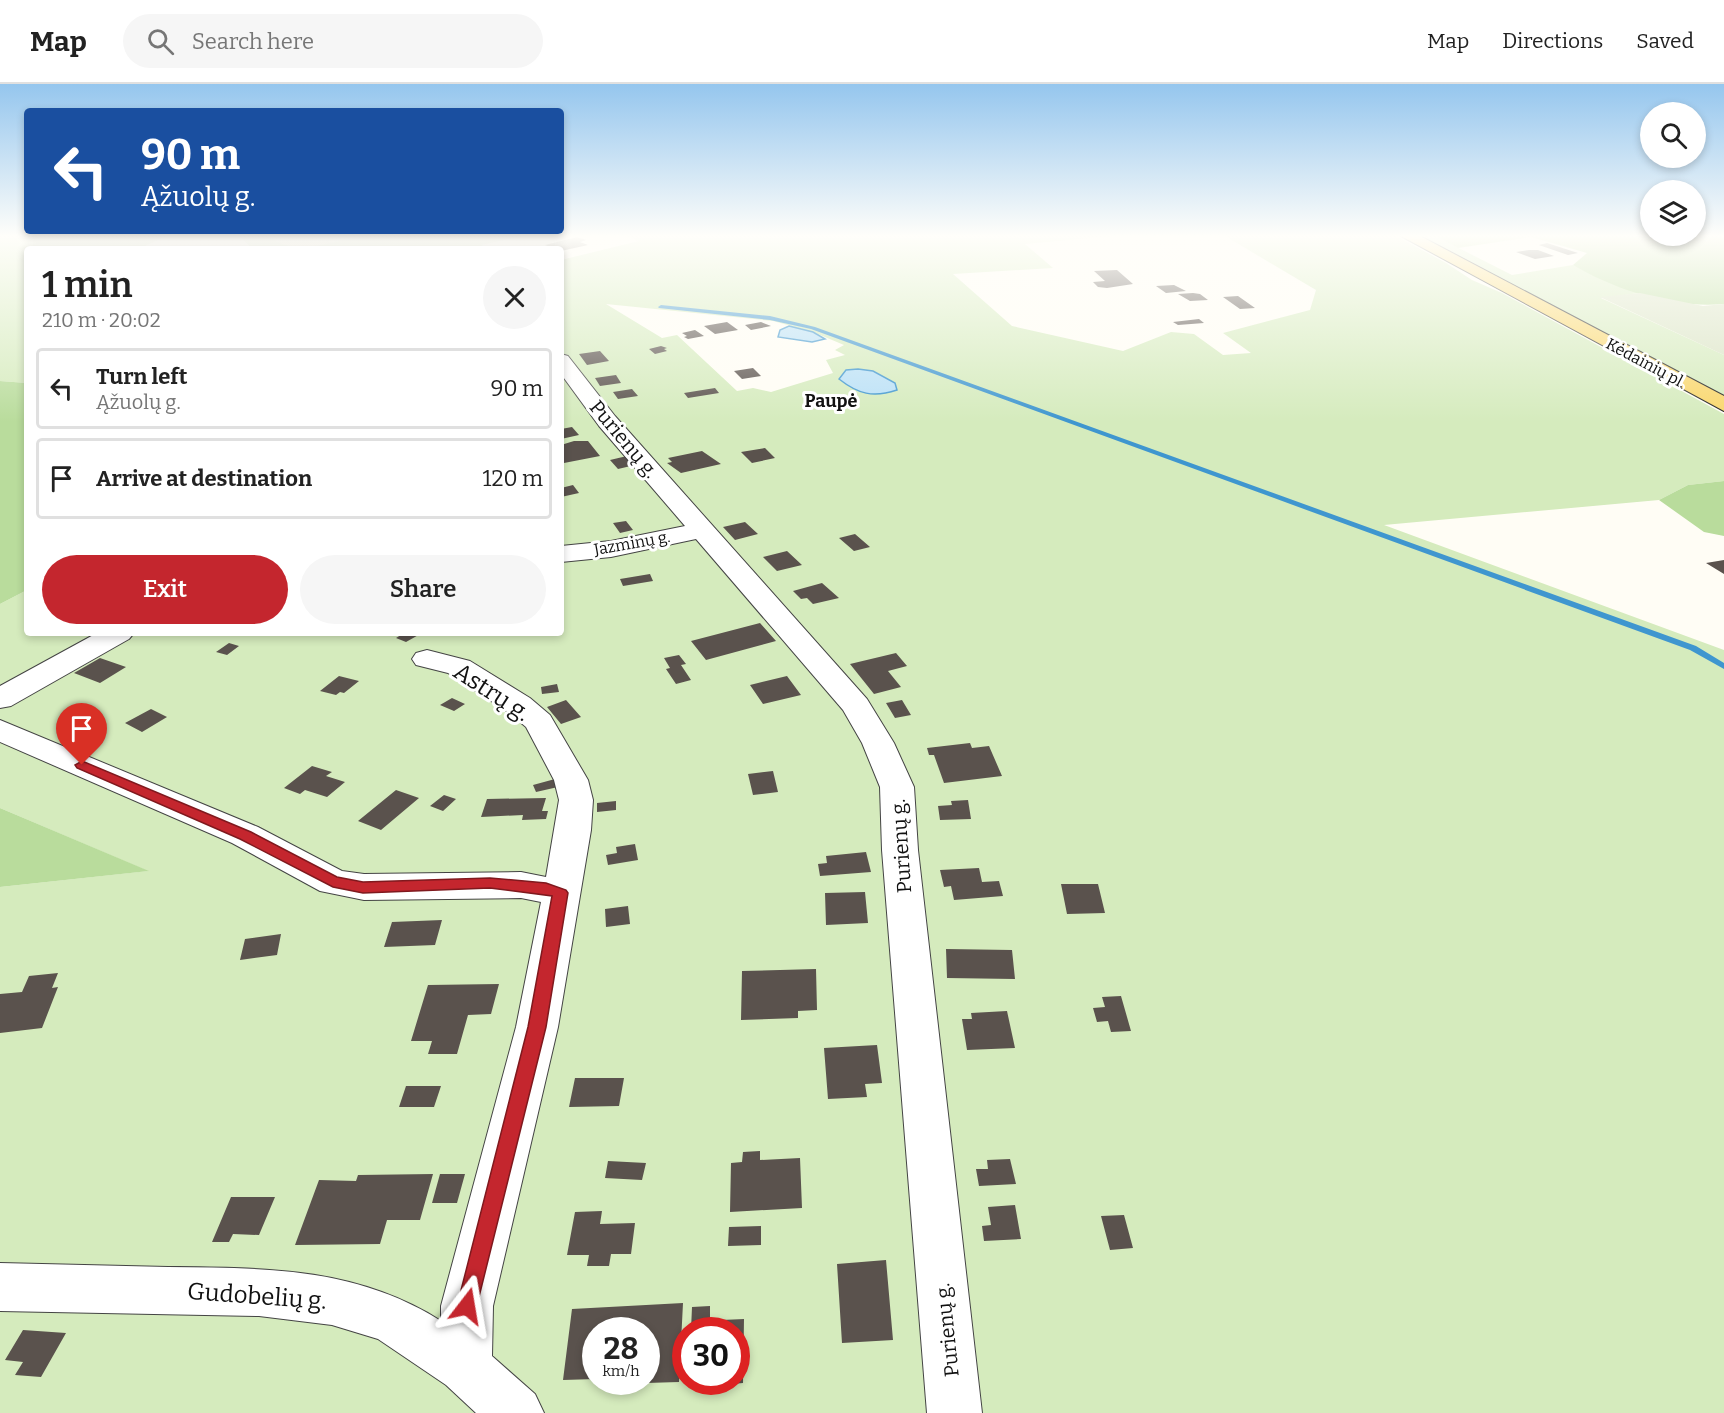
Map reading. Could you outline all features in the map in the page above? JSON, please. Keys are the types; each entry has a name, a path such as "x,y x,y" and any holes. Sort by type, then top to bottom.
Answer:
{"main road":[{"name":"Kėdainių pl.","path":"1525,298 1724,405"}],"street":[{"name":"Purienų g.","path":"564,364 607,422 856,706 878,743 897,787 900,850 956,1413"},
{"name":"Jazminų g.","path":"564,554 610,549 702,530"},
{"path":"0,699 113,636"},
{"name":"Astrų g.","path":"427,659 459,667 519,705 538,722 555,747 571,780 576,800 573,830 537,1027 467,1306 465,1367"},
{"path":"0,730 245,836 333,882 363,887 490,883 546,888 560,893"},
{"name":"Gudobelių g.","path":"0,1287 259,1292 333,1301 392,1319 465,1367 516,1413"}],"green space":[{"path":"0,298 24,298 24,383 0,381"},
{"path":"564,298 980,298 1012,326 1123,351 1171,332 1194,334 1223,355 1251,353 1223,333 1310,310 1314,298 1511,298 1724,414 1724,481 1688,485 1659,500 1384,525 1724,650 1724,1413 0,1413 0,887 148,871 0,808 0,604 24,592 24,636 564,636","holes":["606,304 773,321 813,332 844,345 835,350 845,355 826,360 833,373 771,392 753,388 737,391 677,335 662,338"]},
{"path":"1536,298 1601,298 1724,355 1724,399"},
{"path":"1602,298 1664,298 1703,306 1724,304 1724,355"},
{"path":"1656,298 1724,298 1724,304 1686,304"},
{"path":"0,381 24,383 24,592 0,604"},
{"path":"1724,481 1724,536 1704,532 1659,500 1688,485"},
{"path":"0,808 149,871 0,887"}],"water":[{"path":"789,326 813,332 825,339 812,342 778,337 780,330"},
{"path":"846,370 873,371 895,383 897,390 880,394 866,393 839,379"}],"building":[{"path":"1185,298 1208,300 1190,301"},
{"path":"1224,298 1241,298 1255,308 1240,309"},
{"path":"1199,319 1204,323 1178,325 1173,322"},
{"path":"727,322 738,330 715,334 704,326"},
{"path":"761,322 771,326 751,330 745,325"},
{"path":"695,330 704,336 688,339 682,333"},
{"path":"661,346 667,348 664,349 667,351 655,354 649,349"},
{"path":"600,351 609,361 587,365 579,354"},
{"path":"753,368 761,376 742,379 734,371"},
{"path":"616,375 621,383 600,386 595,378"},
{"path":"715,388 719,393 688,398 684,393"},
{"path":"632,389 638,396 618,399 613,392"},
{"path":"572,427 579,435 564,438 564,428"},
{"path":"588,441 600,456 564,463 564,444"},
{"path":"765,448 775,458 752,463 741,452"},
{"path":"702,451 721,464 681,473 667,463 672,462 668,458"},
{"path":"627,456 635,465 618,469 610,460"},
{"path":"573,485 579,493 564,496 564,487"},
{"path":"626,521 633,530 620,533 613,523"},
{"path":"745,522 758,534 735,540 723,527"},
{"path":"855,534 870,547 854,551 839,538"},
{"path":"787,551 802,565 777,571 763,557"},
{"path":"1724,560 1724,574 1706,563"},
{"path":"650,574 653,581 623,586 620,579"},
{"path":"822,583 839,598 813,604 807,598 801,599 793,591"},
{"path":"760,623 776,641 706,660 691,641"},
{"path":"399,636 417,636 406,642 396,638"},
{"path":"229,643 239,646 227,655 216,652"},
{"path":"896,653 907,666 888,671 901,687 874,694 850,664"},
{"path":"679,655 686,664 681,665 691,680 676,684 666,669 670,668 664,658"},
{"path":"100,658 126,667 100,683 74,673"},
{"path":"339,676 359,681 344,693 340,692 336,695 320,691"},
{"path":"787,676 801,695 763,704 750,685"},
{"path":"557,684 559,692 542,694 541,687"},
{"path":"452,698 465,704 454,711 440,705"},
{"path":"566,700 581,717 561,724 547,707"},
{"path":"902,700 911,715 895,718 886,703"},
{"path":"151,709 167,717 142,732 125,723"},
{"path":"970,743 972,748 989,746 1002,776 944,783 934,755 929,755 927,748"},
{"path":"312,766 332,772 326,776 345,782 327,797 305,790 300,794 284,788"},
{"path":"773,771 778,792 753,795 748,774"},
{"path":"555,779 558,787 536,792 533,785"},
{"path":"396,790 419,798 381,830 358,821"},
{"path":"444,795 456,799 443,811 430,806"},
{"path":"546,798 542,811 548,811 546,819 522,820 523,815 481,817 487,799"},
{"path":"968,800 971,819 940,820 938,806 952,805 951,801"},
{"path":"616,801 616,810 597,812 597,803"},
{"path":"635,844 638,860 608,865 606,855 617,853 616,847"},
{"path":"866,852 871,872 820,876 818,864 827,863 826,856"},
{"path":"979,868 982,882 999,881 1003,896 954,900 951,886 944,887 940,870"},
{"path":"1061,884 1098,884 1105,913 1067,914"},
{"path":"865,892 868,923 826,925 825,893"},
{"path":"628,906 630,924 606,927 605,909"},
{"path":"442,920 435,945 384,947 392,922"},
{"path":"281,934 277,955 240,960 245,939"},
{"path":"946,949 1012,950 1015,979 947,978"},
{"path":"816,969 817,1010 798,1011 798,1018 741,1020 742,971"},
{"path":"58,973 52,988 58,987 42,1028 0,1033 0,994 22,992 29,976"},
{"path":"499,984 491,1014 468,1015 457,1054 428,1054 432,1041 411,1041 428,985"},
{"path":"1121,996 1131,1031 1111,1032 1108,1021 1097,1022 1093,1008 1105,1007 1102,997"},
{"path":"1007,1011 1015,1048 967,1050 962,1019 972,1019 971,1013"},
{"path":"877,1045 882,1083 865,1084 867,1097 828,1099 824,1048"},
{"path":"575,1078 624,1078 619,1106 569,1107"},
{"path":"406,1086 441,1086 434,1107 399,1107"},
{"path":"760,1151 760,1160 800,1158 802,1208 730,1212 731,1163 742,1162 743,1152"},
{"path":"1010,1159 1016,1184 979,1186 976,1169 988,1169 987,1160"},
{"path":"608,1161 646,1163 642,1180 605,1178"},
{"path":"433,1174 420,1220 387,1220 380,1244 295,1245 319,1180 356,1181 358,1175"},
{"path":"440,1174 465,1174 457,1203 432,1203"},
{"path":"231,1197 275,1197 259,1235 233,1234 229,1242 212,1242"},
{"path":"1015,1205 1021,1239 984,1241 982,1226 991,1225 988,1207"},
{"path":"602,1211 600,1224 635,1223 631,1254 611,1254 609,1266 587,1266 589,1255 567,1255 575,1212"},
{"path":"1124,1215 1133,1248 1110,1250 1101,1216"},
{"path":"761,1226 761,1245 728,1246 729,1227"},
{"path":"886,1260 893,1340 842,1343 837,1264"},
{"path":"683,1303 682,1317 672,1317 672,1382 660,1383 660,1317 582,1317 582,1379 563,1380 572,1309"},
{"path":"710,1306 710,1317 692,1317 692,1307"},
{"path":"23,1330 66,1333 41,1377 15,1375 23,1362 5,1360"}],"waterway":[{"path":"661,307 770,318 813,328 1693,648 1724,667"}],"district":[{"name":"Paupė","path":"831,401"}],"route":[{"path":"82,765 245,836 333,882 363,887 490,883 546,888 560,893 537,1027 467,1306"}]}
